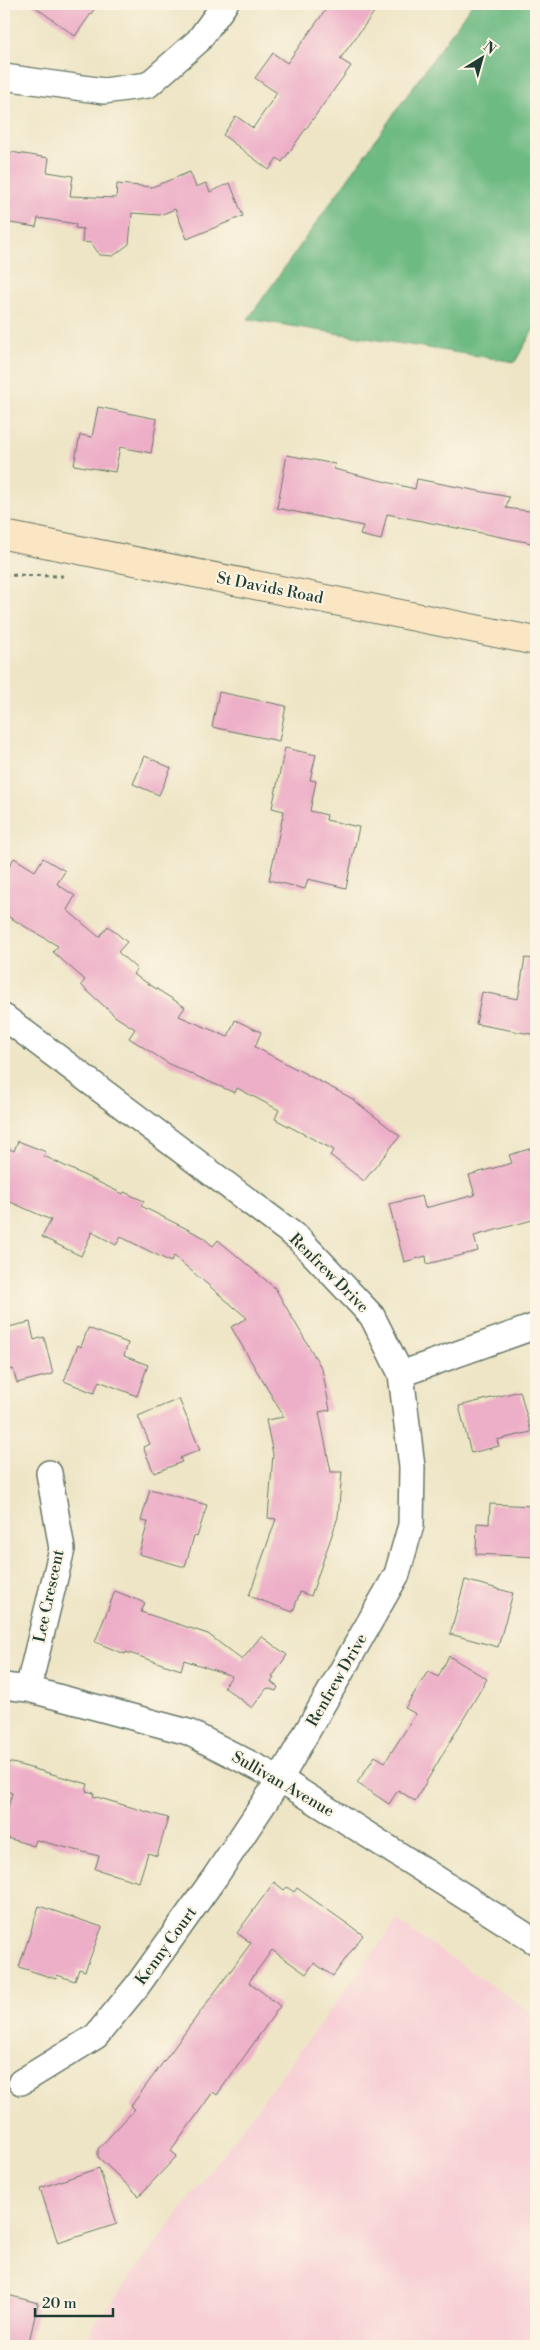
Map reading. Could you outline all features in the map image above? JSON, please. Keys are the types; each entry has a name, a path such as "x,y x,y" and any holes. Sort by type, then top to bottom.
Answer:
{"main road":[{"name":"St Davids Road","path":"4,535 536,641"}],"street":[{"path":"4,76 104,91 148,85 198,41 225,4"},
{"name":"Renfrew Drive","path":"4,1017 299,1239 372,1316 401,1374 412,1467 411,1525 397,1574 280,1779"},
{"path":"401,1374 536,1326"},
{"name":"Lee Crescent","path":"16,1687 62,1549 49,1473"},
{"name":"Sullivan Avenue","path":"16,1687 188,1732 280,1779 536,1942"},
{"name":"Kenny Court","path":"21,2082 96,2036 137,1986 215,1877 280,1779"}],"shaded area":[{"path":"397,1921 536,2016 536,2346 79,2346"}],"green space":[{"path":"472,4 536,4 536,325 515,362 248,319"}],"building":[{"path":"31,4 98,4 75,36"},
{"path":"330,4 380,4 340,59 351,66 282,162 277,158 269,170 223,135 236,116 253,128 277,93 255,78 273,53 287,63"},
{"path":"4,151 49,158 47,172 73,176 70,196 116,198 117,184 152,187 190,172 196,187 206,183 210,192 230,183 243,216 187,239 175,209 160,215 132,213 129,244 113,256 100,255 91,243 82,242 83,229 75,228 76,224 38,218 36,227 4,222"},
{"path":"98,407 157,419 151,453 120,447 115,472 74,465 80,435 92,437"},
{"path":"287,455 335,464 334,469 415,489 417,479 509,497 506,508 536,512 536,544 387,514 381,540 360,535 363,526 277,508"},
{"path":"219,692 286,706 279,741 212,727"},
{"path":"285,748 316,755 310,780 316,781 310,811 327,815 326,820 359,827 346,888 308,879 305,889 269,880 284,811 272,808"},
{"path":"145,756 171,768 159,795 133,784"},
{"path":"14,858 35,871 43,858 65,871 57,884 75,896 67,910 99,937 108,926 127,942 118,952 137,969 133,974 185,1007 179,1016 228,1037 235,1020 261,1032 255,1047 351,1098 400,1136 364,1181 330,1155 334,1150 275,1119 279,1110 237,1088 235,1093 171,1065 129,1038 135,1029 116,1017 81,985 85,980 53,952 58,946 4,914 4,875"},
{"path":"525,958 536,959 536,1035 476,1024 482,992 518,999"},
{"path":"18,1141 46,1152 44,1156 123,1194 124,1192 144,1201 141,1206 201,1236 213,1246 218,1240 275,1288 322,1369 330,1410 319,1412 331,1472 342,1472 338,1517 311,1596 300,1592 293,1612 249,1596 276,1519 268,1518 273,1454 266,1420 284,1417 231,1327 247,1318 174,1256 171,1262 121,1237 116,1245 92,1232 81,1256 42,1237 51,1220 4,1199 4,1146 14,1151"},
{"path":"536,1147 536,1219 474,1236 478,1251 427,1264 426,1256 404,1262 389,1204 422,1196 425,1208 475,1195 469,1175 512,1163 509,1155"},
{"path":"30,1322 34,1340 44,1337 53,1374 17,1383 13,1369 4,1371 4,1328"},
{"path":"88,1328 128,1343 124,1356 148,1365 137,1396 99,1381 94,1393 64,1381 78,1345 81,1347"},
{"path":"520,1391 531,1432 497,1440 499,1446 471,1453 459,1406"},
{"path":"179,1399 200,1450 180,1458 182,1462 154,1473 143,1447 150,1444 138,1416"},
{"path":"150,1489 207,1505 197,1537 194,1536 185,1567 139,1554 148,1522 141,1521"},
{"path":"490,1504 533,1506 532,1527 536,1527 536,1557 476,1554 477,1523 489,1524"},
{"path":"465,1580 513,1593 498,1647 450,1634"},
{"path":"115,1591 145,1603 141,1612 208,1634 242,1660 261,1636 287,1655 272,1677 274,1678 271,1682 278,1687 276,1691 267,1688 252,1708 224,1687 232,1676 184,1660 181,1670 126,1652 125,1654 95,1642"},
{"path":"449,1656 487,1679 415,1801 398,1790 389,1804 357,1783 375,1756 385,1762 416,1714 405,1708 428,1671 438,1677"},
{"path":"9,1762 88,1784 86,1791 94,1793 93,1796 168,1818 157,1856 148,1853 139,1882 95,1869 99,1856 36,1840 34,1846 4,1837 4,1822 12,1793 4,1790 4,1779"},
{"path":"274,1882 284,1890 287,1887 294,1892 297,1888 363,1935 333,1976 314,1963 306,1974 272,1950 249,1982 280,2006 217,2095 213,2092 171,2151 177,2156 139,2196 98,2157 98,2149 135,2109 131,2106 251,1943 237,1933"},
{"path":"39,1906 102,1927 85,1971 79,1969 75,1981 57,1975 56,1979 19,1967"},
{"path":"99,2168 117,2224 58,2243 40,2188"},
{"path":"4,2294 38,2303 28,2346 4,2346"}]}
